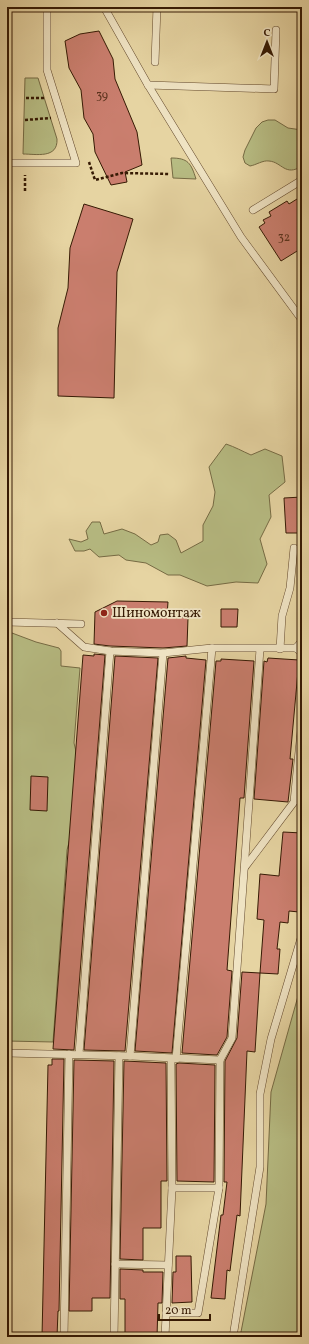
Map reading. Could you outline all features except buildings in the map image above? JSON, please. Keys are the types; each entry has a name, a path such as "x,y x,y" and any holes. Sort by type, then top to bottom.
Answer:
{"lane":[{"path":"7,163 76,163 47,70 47,7"},
{"path":"104,7 148,85 241,237 302,320"},
{"path":"155,62 157,7"},
{"path":"148,85 274,89 276,30"},
{"path":"253,210 302,180"},
{"path":"280,649 282,616 290,588 294,548"},
{"path":"7,622 81,624"},
{"path":"57,624 84,647 110,651 163,653 212,648 296,648 302,653"},
{"path":"296,648 302,641"},
{"path":"165,1337 172,1188 173,1059 212,648"},
{"path":"166,1313 198,1313 219,1188 220,1060 232,1038 260,649"},
{"path":"79,1054 110,651"},
{"path":"130,1056 163,653"},
{"path":"244,868 294,802 300,770 302,721"},
{"path":"233,1337 260,1167 260,1094 271,1040 302,936"},
{"path":"7,1052 220,1060"},
{"path":"64,1337 69,1054"},
{"path":"114,1337 119,1056"},
{"path":"172,1188 219,1188"},
{"path":"115,1264 168,1265"}],"path":[{"path":"26,98 47,98 45,93"},
{"path":"26,120 53,118 51,112"},
{"path":"87,157 95,180 122,173 170,174"},
{"path":"25,163 25,191"}],"green space":[{"path":"25,78 38,78 57,139 54,150 50,153 40,155 23,154"},
{"path":"275,120 288,128 302,130 302,166 296,169 288,170 269,161 264,161 250,166 245,163 243,157 245,150 256,128 262,122"},
{"path":"171,158 177,158 188,162 196,179 173,178"},
{"path":"226,444 251,455 265,449 282,456 285,482 269,495 271,517 260,539 267,564 258,583 236,582 207,586 180,575 168,575 146,563 126,560 119,555 99,557 90,549 75,551 69,539 81,542 88,539 86,531 92,522 100,522 104,534 122,529 135,534 151,545 158,542 160,535 168,534 176,540 181,553 203,541 203,525 213,506 215,492 209,467"},
{"path":"12,633 36,642 59,648 61,651 61,666 80,668 74,743 78,760 73,827 67,850 53,1042 7,1041 7,635"},
{"path":"302,982 302,1337 240,1337 266,1204 271,1092"}],"place":[{"name":"Шиномонтаж","path":"104,613"}]}
